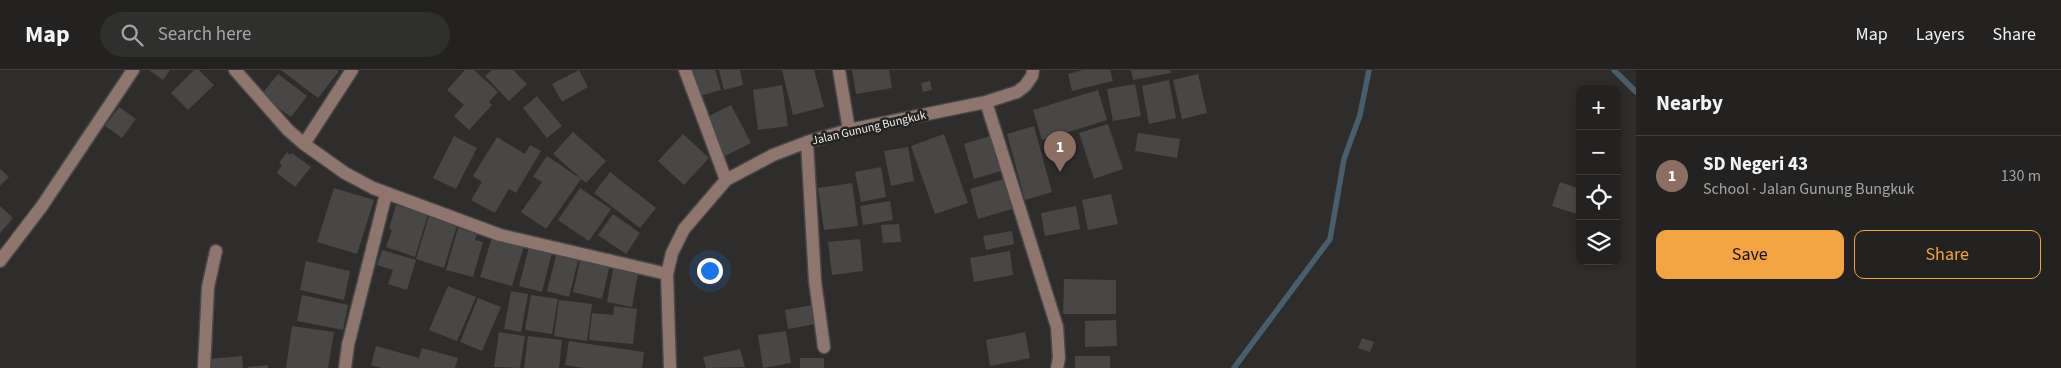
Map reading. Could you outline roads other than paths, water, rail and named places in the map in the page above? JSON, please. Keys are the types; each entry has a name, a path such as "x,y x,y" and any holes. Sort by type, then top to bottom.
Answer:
{"street":[{"path":"0,261 42,206 133,70"},
{"path":"235,70 288,130 304,144 345,173 386,194 500,234 668,274"},
{"path":"304,144 352,70"},
{"path":"684,70 726,180"},
{"path":"839,70 849,130"},
{"name":"Jalan Gunung Bungkuk","path":"670,368 668,274 672,253 684,229 726,180 773,155 807,142 849,130 986,102 1017,92 1025,86 1032,76 1033,70"},
{"path":"986,102 1057,327 1059,358 1057,368"},
{"path":"807,142 815,281 824,347"},
{"path":"344,368 352,328 386,194"},
{"path":"204,368 208,287 216,251"}],"waterway":[{"path":"1234,368 1330,239 1344,159 1360,115 1369,70"},
{"path":"1614,70 1636,92"}],"place":[{"name":"SD Negeri 43","path":"1060,172"}]}
